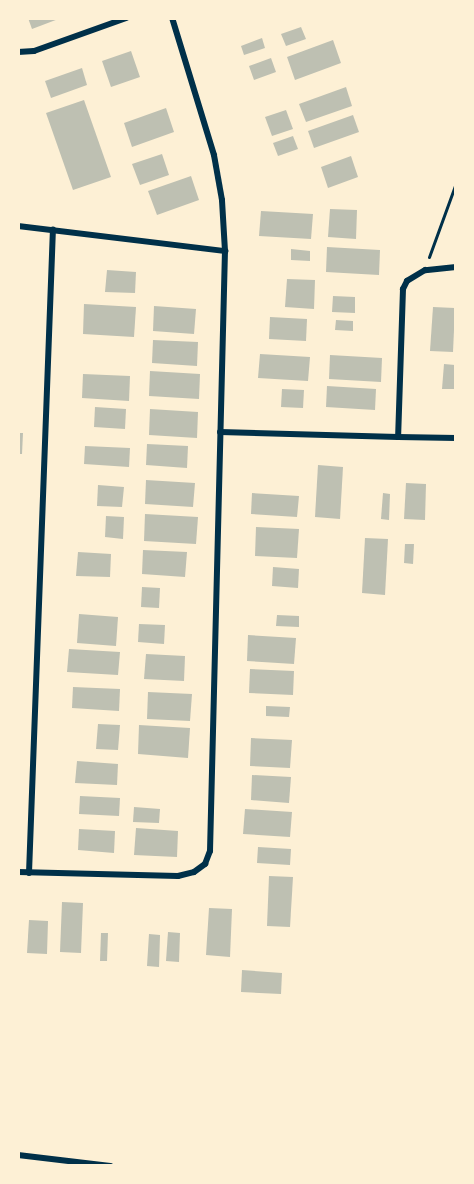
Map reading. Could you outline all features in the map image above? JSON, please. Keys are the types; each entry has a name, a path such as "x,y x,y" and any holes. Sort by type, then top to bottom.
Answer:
{"street":[{"path":"18,52 34,51 126,18"},
{"path":"18,873 178,876 194,872 205,864 210,851 225,251 222,200 214,155 172,18"},
{"path":"18,226 225,251"},
{"path":"29,873 53,229"},
{"path":"398,436 403,289 407,281 425,270 456,267"},
{"path":"220,432 456,438"},
{"path":"18,1155 110,1166"}],"path":[{"path":"425,270 456,183"}],"building":[{"path":"28,18 61,18 32,29"},
{"path":"301,27 306,39 286,46 281,34"},
{"path":"262,38 265,48 244,55 241,46"},
{"path":"333,40 341,63 295,80 287,57"},
{"path":"131,51 140,77 111,87 102,61"},
{"path":"271,58 276,72 254,80 249,66"},
{"path":"82,68 87,85 51,98 45,81"},
{"path":"346,87 352,106 306,122 299,104"},
{"path":"84,100 111,177 73,190 46,113"},
{"path":"166,108 174,132 132,147 124,123"},
{"path":"286,110 293,129 272,136 265,117"},
{"path":"353,115 359,132 314,148 308,131"},
{"path":"293,136 298,149 278,156 273,143"},
{"path":"162,154 169,175 140,185 132,164"},
{"path":"351,156 358,177 328,188 321,167"},
{"path":"191,176 199,200 157,215 148,191"},
{"path":"330,209 357,210 356,239 328,237"},
{"path":"261,211 313,214 311,239 259,236"},
{"path":"327,247 380,250 379,275 326,272"},
{"path":"291,249 310,251 310,261 291,260"},
{"path":"107,270 136,272 135,293 105,292"},
{"path":"287,279 315,280 314,309 285,307"},
{"path":"333,296 355,297 355,313 332,312"},
{"path":"84,304 136,307 134,337 83,334"},
{"path":"154,306 196,309 194,334 153,331"},
{"path":"433,307 455,308 453,352 430,351"},
{"path":"270,317 307,319 306,341 269,339"},
{"path":"336,320 353,321 353,331 335,330"},
{"path":"153,340 198,342 197,366 152,363"},
{"path":"260,354 310,357 308,381 258,378"},
{"path":"330,355 382,358 381,382 329,379"},
{"path":"444,364 455,365 454,389 442,389"},
{"path":"150,371 200,374 199,399 149,396"},
{"path":"83,374 130,376 129,401 82,398"},
{"path":"327,386 376,389 375,410 326,407"},
{"path":"282,389 304,390 303,408 281,407"},
{"path":"95,407 126,409 125,429 94,427"},
{"path":"150,409 198,412 197,438 149,435"},
{"path":"18,433 23,433 22,454 18,454"},
{"path":"147,444 188,446 187,468 146,465"},
{"path":"85,446 130,448 129,467 84,464"},
{"path":"318,465 343,467 340,519 315,517"},
{"path":"146,480 195,483 193,507 145,504"},
{"path":"406,483 426,484 425,520 404,519"},
{"path":"98,485 124,487 122,507 97,506"},
{"path":"252,493 299,496 297,517 251,514"},
{"path":"383,493 390,494 389,520 381,519"},
{"path":"145,514 198,517 196,544 144,541"},
{"path":"106,516 124,517 123,539 105,537"},
{"path":"256,527 299,529 297,558 255,556"},
{"path":"365,538 388,539 385,595 362,593"},
{"path":"405,544 414,544 413,564 404,563"},
{"path":"143,550 187,552 185,577 142,574"},
{"path":"78,552 111,554 110,577 76,576"},
{"path":"273,567 299,569 298,588 272,586"},
{"path":"142,587 160,588 159,608 141,607"},
{"path":"79,614 118,617 116,646 77,643"},
{"path":"277,615 299,616 299,627 276,626"},
{"path":"139,624 165,625 164,644 138,642"},
{"path":"248,635 296,638 294,664 247,661"},
{"path":"69,649 120,652 118,675 67,672"},
{"path":"146,654 185,656 184,681 144,679"},
{"path":"250,669 294,671 293,695 249,693"},
{"path":"73,687 120,689 119,711 72,708"},
{"path":"148,692 192,694 190,721 147,719"},
{"path":"266,706 290,707 289,717 266,716"},
{"path":"98,724 120,725 118,750 96,749"},
{"path":"139,725 190,728 188,758 138,754"},
{"path":"251,738 292,740 290,768 250,766"},
{"path":"77,761 118,764 117,785 75,783"},
{"path":"252,775 291,777 289,803 251,800"},
{"path":"80,796 120,798 119,816 79,814"},
{"path":"134,807 160,809 159,823 133,822"},
{"path":"245,809 292,812 290,837 243,834"},
{"path":"136,828 178,831 177,857 134,855"},
{"path":"79,829 115,831 114,853 78,850"},
{"path":"258,847 291,849 290,865 257,863"},
{"path":"269,876 293,877 290,927 267,926"},
{"path":"62,902 83,903 81,953 60,952"},
{"path":"209,908 232,909 230,957 206,955"},
{"path":"29,920 48,921 47,954 27,953"},
{"path":"168,932 180,933 179,962 166,961"},
{"path":"101,933 108,933 107,961 100,961"},
{"path":"149,934 160,935 159,967 147,966"},
{"path":"242,970 282,973 281,994 241,992"}]}
